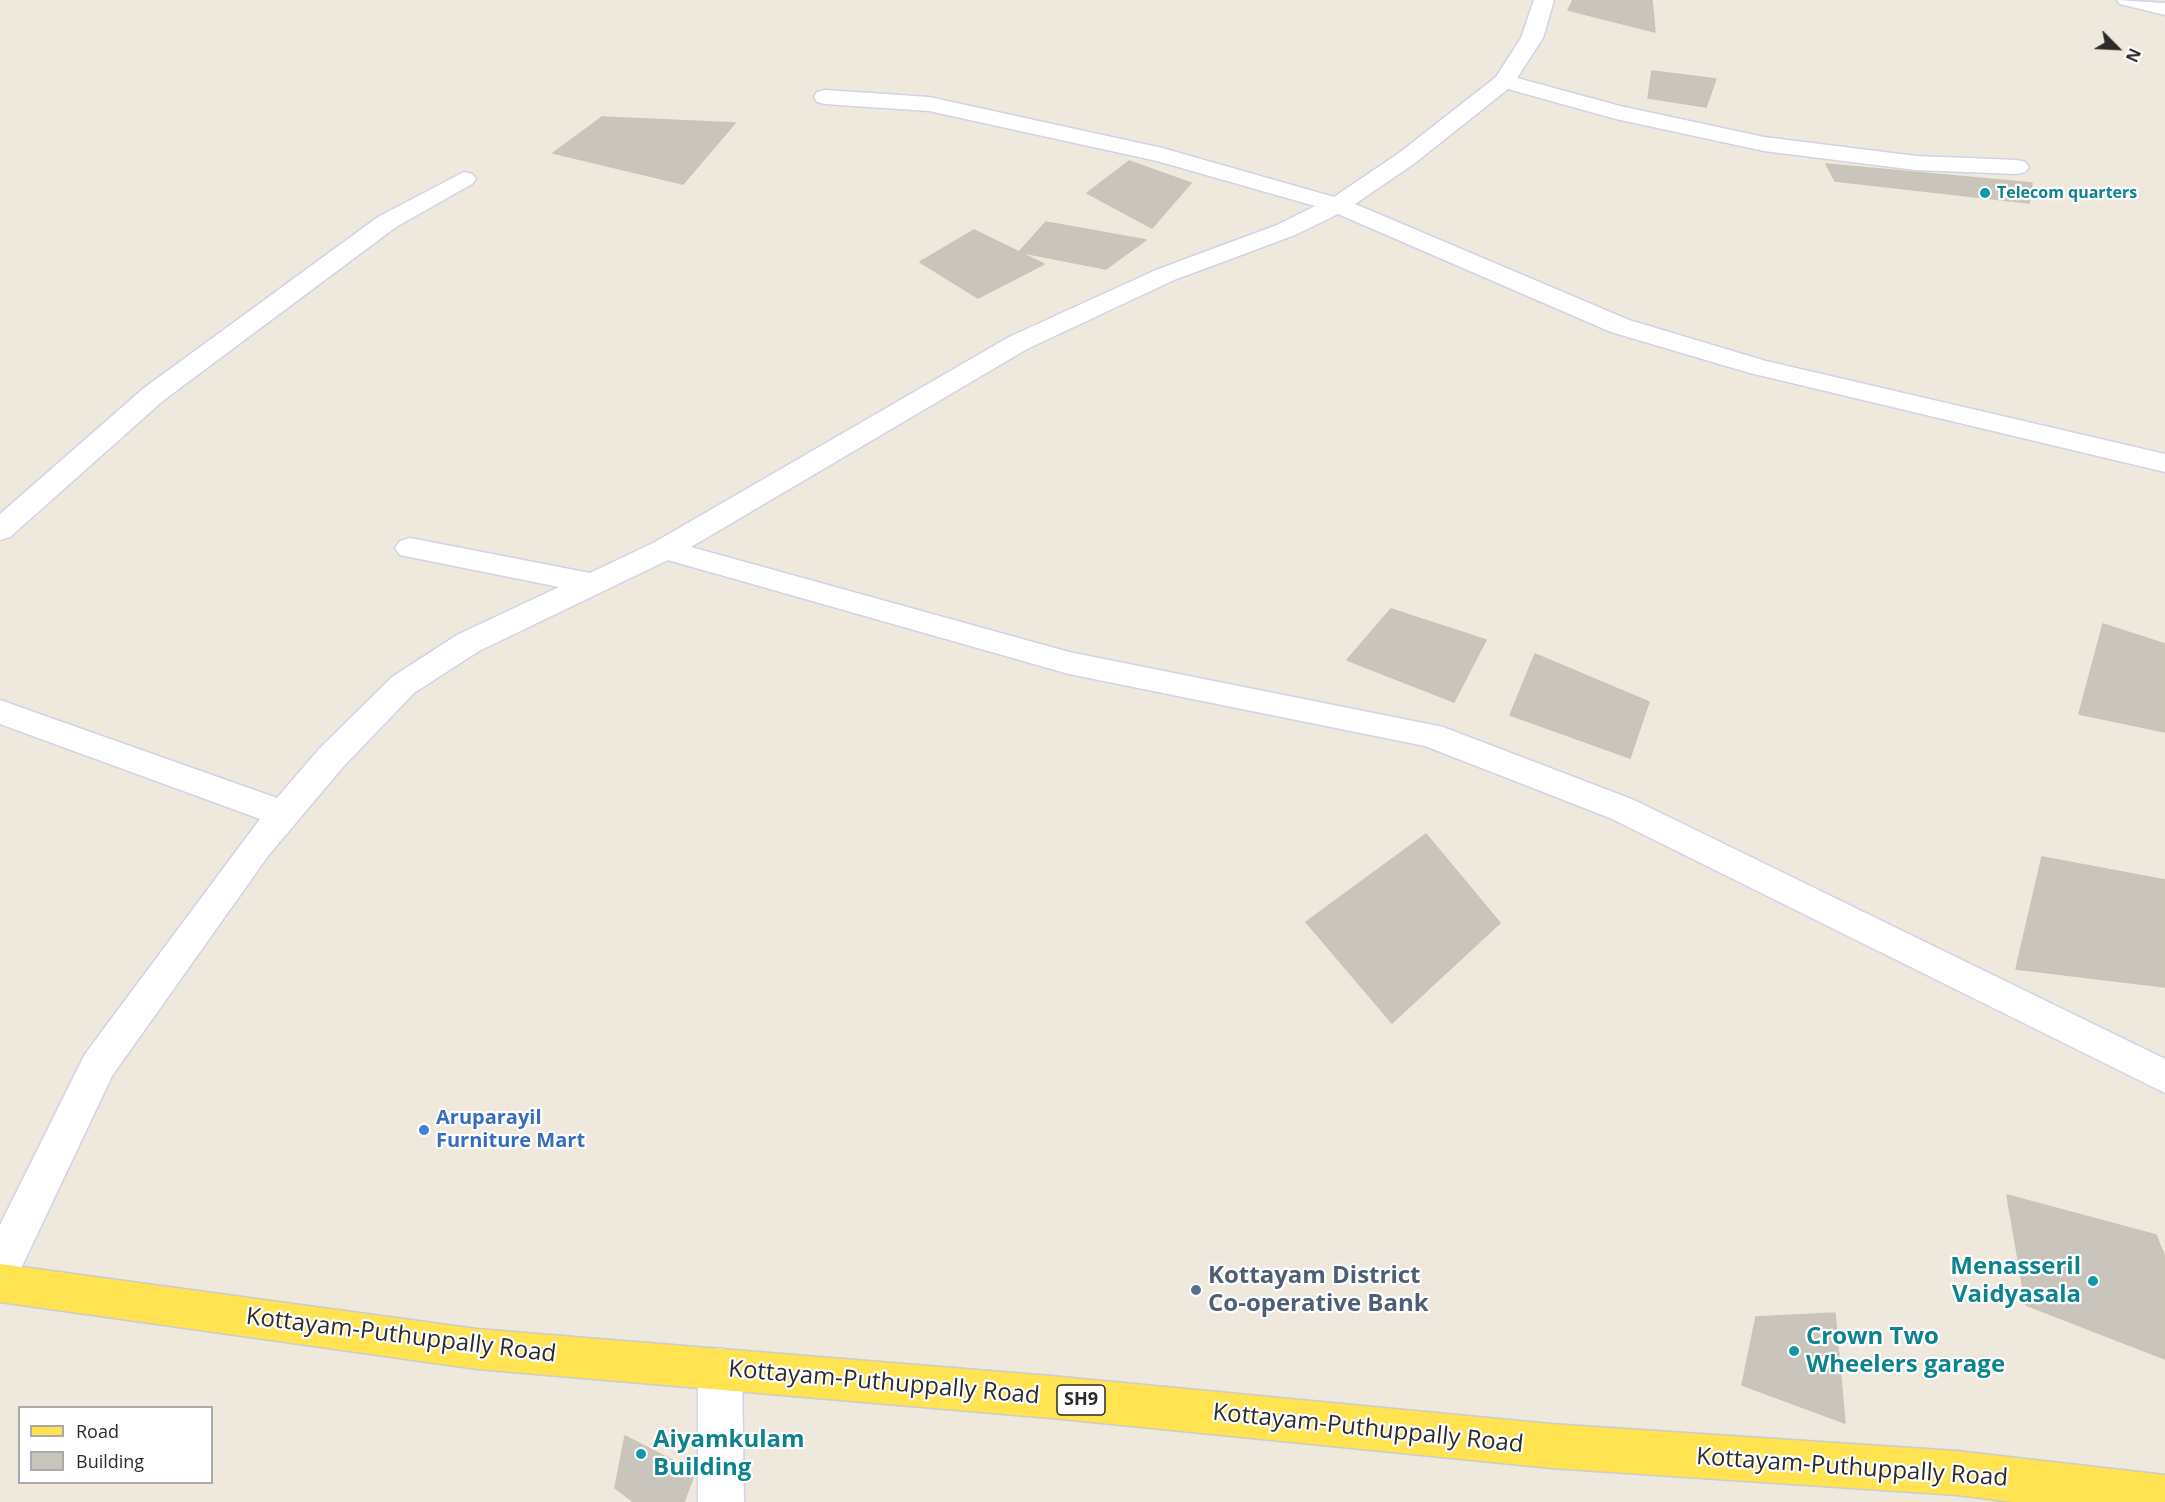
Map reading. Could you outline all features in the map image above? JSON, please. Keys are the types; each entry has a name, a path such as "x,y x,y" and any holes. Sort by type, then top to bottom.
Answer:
{"main road":[{"name":"Kottayam-Puthuppally Road","path":"0,1283 477,1349 1051,1397 1551,1446 1958,1473 2165,1498"}],"street":[{"path":"0,1268 98,1065 256,847 331,758 403,685 468,643 665,549 1018,343 1165,275 1286,230 1337,205 1407,158 1504,81 1532,38 1544,0"},
{"path":"2127,0 2165,9"},
{"path":"1504,81 1616,112 1764,144 1916,163 2017,167"},
{"path":"825,97 929,104 1162,155 1337,205 1620,326 1759,367 2165,463"},
{"path":"0,530 154,394 387,222 464,179"},
{"path":"410,548 591,583"},
{"path":"665,549 1069,663 1431,735 1622,809 1947,967 2165,1077"},
{"path":"0,712 284,814"},
{"path":"720,1369 721,1502"}],"building":[{"path":"1573,0 1652,0 1655,32 1568,10"},
{"path":"1652,71 1716,79 1706,107 1648,98"},
{"path":"602,117 735,123 683,184 553,153"},
{"path":"1129,161 1191,183 1152,228 1087,193"},
{"name":"Telecom quarters","path":"1826,164 2032,183 2029,203 1835,181"},
{"path":"1046,222 1146,240 1106,269 1019,252"},
{"path":"974,230 1044,264 978,298 920,262"},
{"path":"1391,609 1486,640 1454,702 1347,660"},
{"path":"2103,624 2165,644 2165,732 2079,714"},
{"path":"1535,654 1649,702 1630,758 1510,715"},
{"path":"1426,834 1500,923 1392,1023 1306,922"},
{"path":"2042,857 2165,880 2165,987 2016,969"},
{"name":"Menasseril Vaidyasala","path":"2007,1195 2156,1235 2165,1257 2165,1359 2026,1305"},
{"name":"Crown Two Wheelers garage","path":"1835,1313 1845,1423 1742,1385 1756,1317"},
{"name":"Aiyamkulam Building","path":"625,1436 695,1472 684,1502 634,1502 615,1488"}],"place":[{"name":"Telecom quarters","path":"1985,193"},
{"name":"Aruparayil Furniture Mart","path":"424,1130"},
{"name":"Menasseril Vaidyasala","path":"2093,1281"},
{"name":"Kottayam District Co-operative Bank","path":"1196,1290"},
{"name":"Crown Two Wheelers garage","path":"1794,1351"},
{"name":"Aiyamkulam Building","path":"641,1454"}]}
